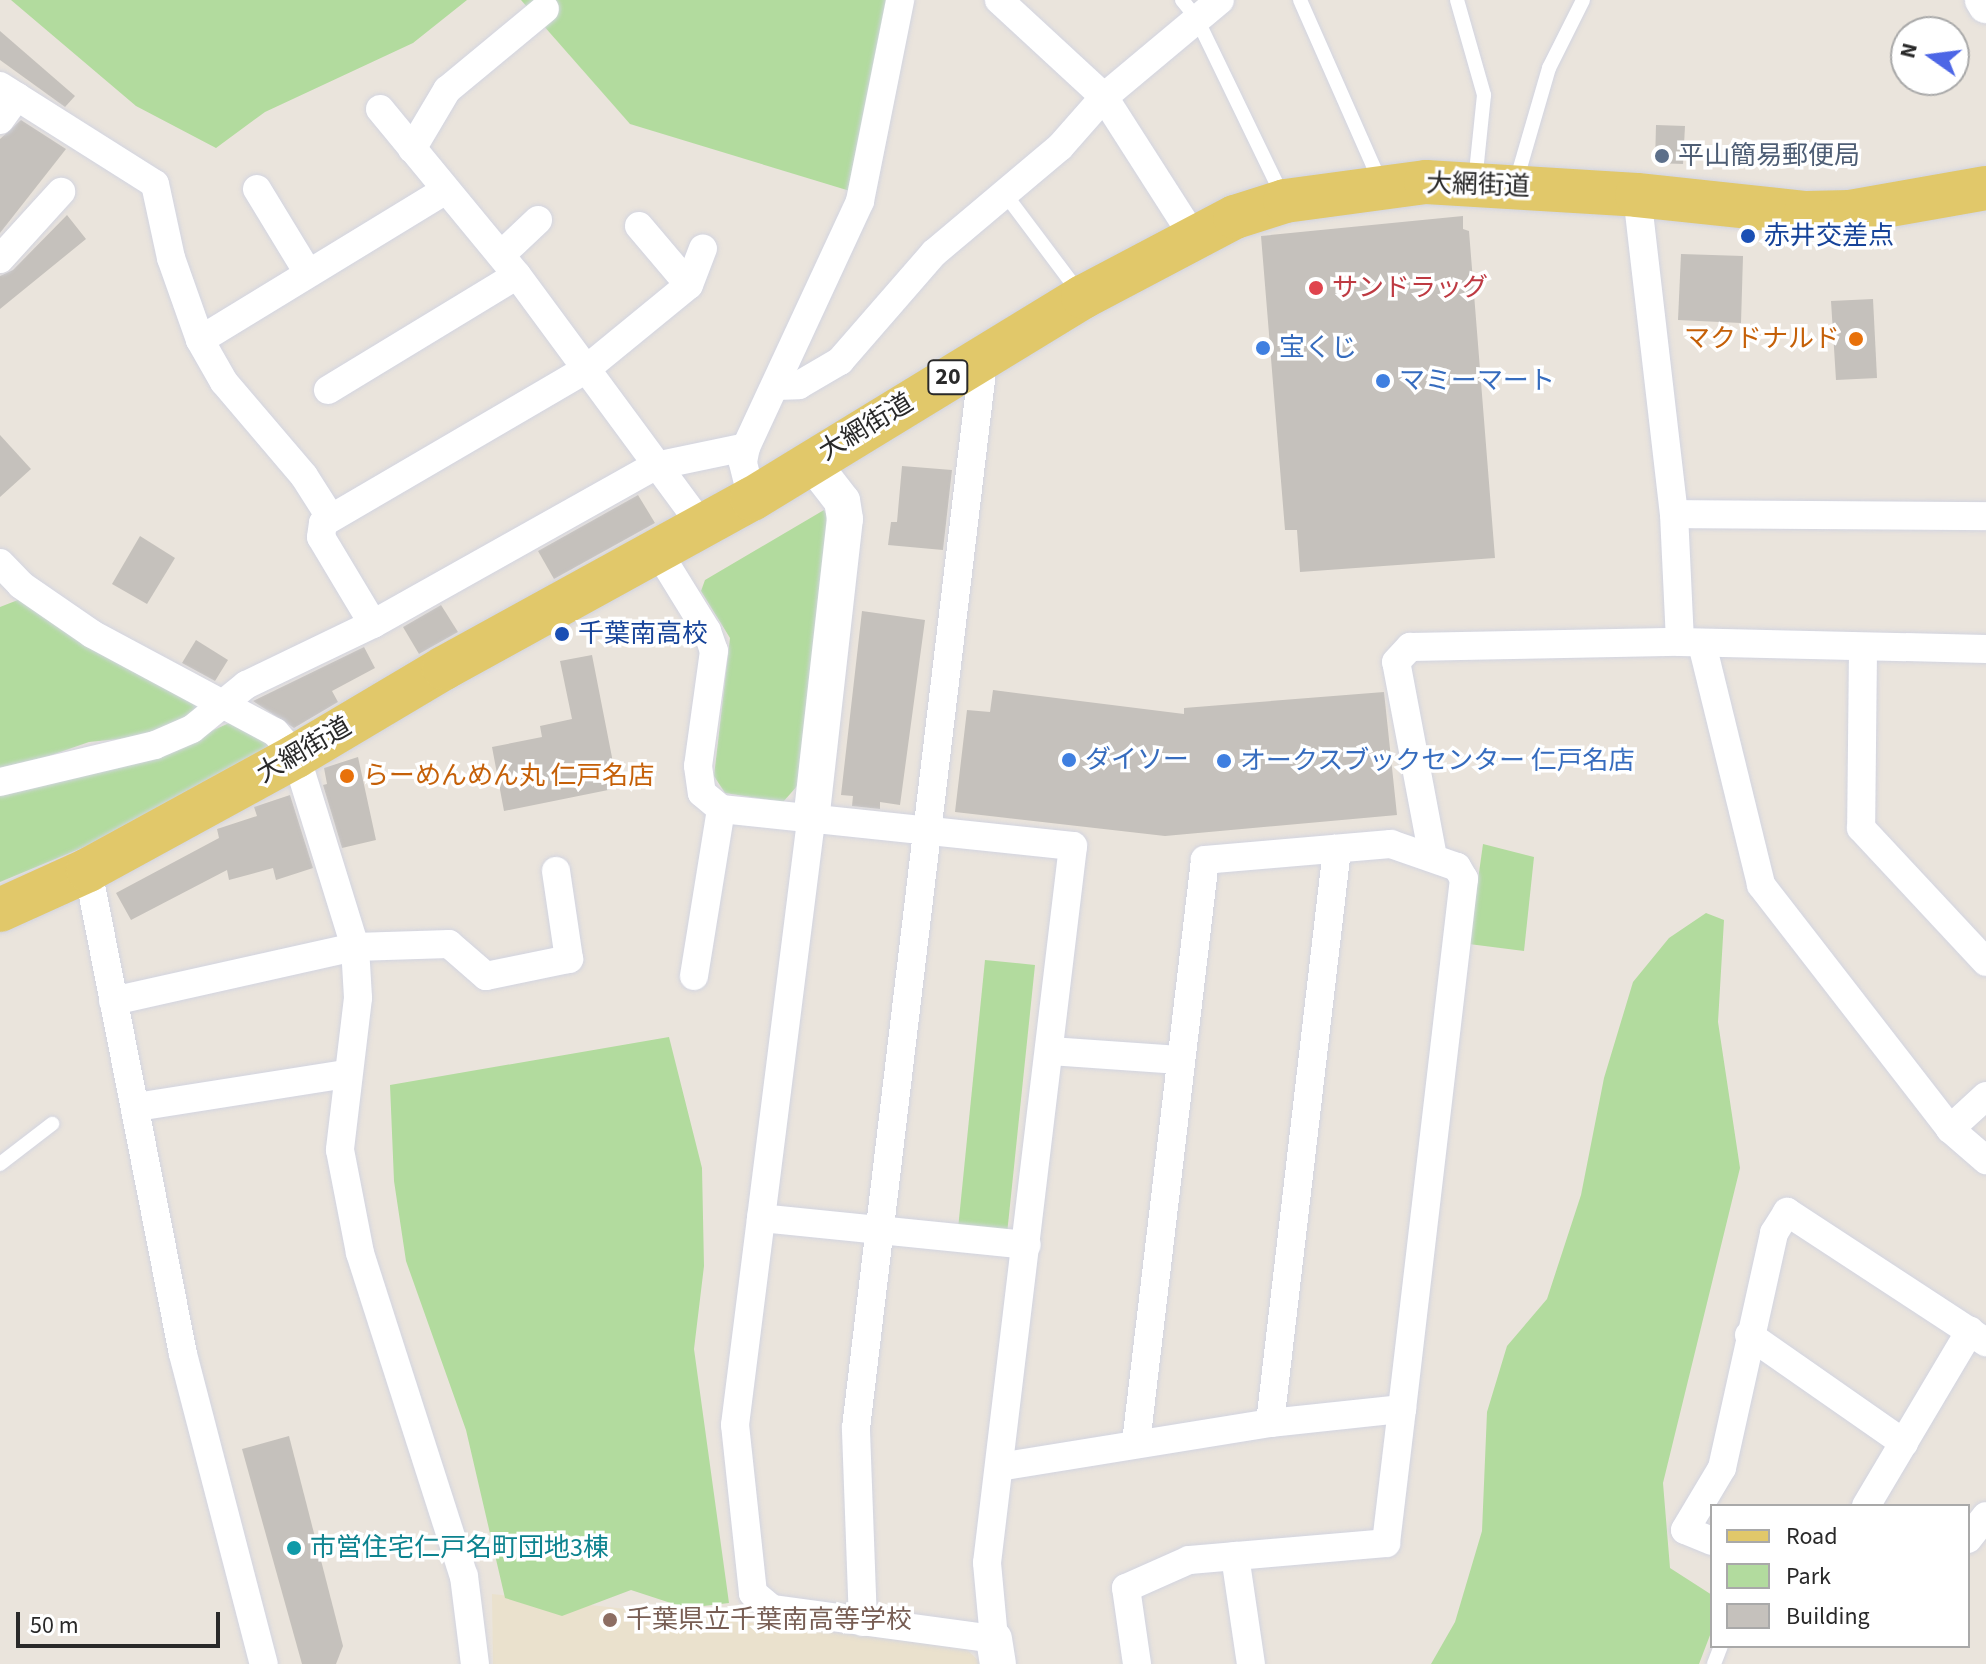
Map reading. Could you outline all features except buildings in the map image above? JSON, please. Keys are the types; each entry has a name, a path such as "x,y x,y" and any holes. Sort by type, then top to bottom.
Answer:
{"main road":[{"name":"大網街道","path":"0,910 88,870 296,756 752,499 1083,297 1235,217 1285,201 1382,185 1494,184 1806,213 1850,212 1986,188"}],"street":[{"path":"752,499 743,462 746,447 860,201 900,0"},
{"path":"999,0 1104,97 1194,238"},
{"path":"776,386 799,385 840,361 934,253 1060,147 1189,9 1220,0"},
{"path":"412,149 447,90 545,9"},
{"path":"0,120 8,92 155,184 171,258 200,340 224,382 304,476 330,517"},
{"path":"380,109 444,191 509,265 701,525"},
{"path":"257,189 308,273"},
{"path":"200,340 444,191"},
{"path":"0,259 61,192"},
{"path":"1637,195 1691,643 1761,885 1950,1129 1986,1160"},
{"path":"328,390 509,265 538,220"},
{"path":"639,226 689,285"},
{"path":"373,624 321,537 330,517 585,370 689,285 703,249"},
{"path":"863,1622 856,1428 984,355"},
{"path":"0,782 155,745 192,729 226,706 246,685 373,624 655,466 746,447"},
{"path":"657,550 707,631 714,651 698,766 702,793 721,809 811,821 1073,846 987,1563 996,1651 863,1622 772,1609 753,1593 735,1425 811,821 845,519 837,493 811,461"},
{"path":"1674,514 1986,516"},
{"path":"0,563 10,588 275,732 296,756 355,947 358,998 345,1074 340,1150 360,1253 464,1576 475,1664"},
{"path":"1433,857 1396,662 1410,647 1691,643 1863,649 1986,649"},
{"path":"1863,649 1861,828 1986,962"},
{"path":"694,976 721,809"},
{"path":"1136,1443 1205,860 1391,844 1457,867 1464,879 1386,1543 1189,1560 1126,1588 1137,1664"},
{"path":"1270,1423 1337,849"},
{"path":"88,870 137,1107 183,1354 264,1664"},
{"path":"113,1001 355,947 449,944 486,976 569,959 556,871"},
{"path":"1050,1051 1180,1060"},
{"path":"137,1107 345,1074"},
{"path":"1950,1129 1986,1096"},
{"path":"1710,1540 1685,1530 1722,1468 1774,1233 1787,1212 1978,1336 1904,1443 1867,1504"},
{"path":"761,1218 1027,1245"},
{"path":"1749,1335 1904,1443"},
{"path":"999,1467 1270,1423 1402,1409"},
{"path":"1970,1536 1986,1516"},
{"path":"1235,1556 1251,1664"}],"lane":[{"path":"1300,0 1382,185"},
{"path":"1457,0 1484,95 1494,184"},
{"path":"1494,184 1583,0"},
{"path":"1189,9 1285,201"},
{"path":"1005,194 1083,297"},
{"path":"0,1164 52,1124"}],"shaded area":[{"name":"千葉県立千葉南高等学校","path":"492,1594 964,1647 982,1664 493,1664"}],"green space":[{"path":"11,0 467,0 413,43 265,112 216,148 136,106"},
{"path":"521,0 889,0 850,191 630,124"},
{"path":"824,510 830,521 798,785 783,802 725,793 714,776 730,638 701,591 705,580"},
{"path":"23,598 207,706 159,735 89,742 0,773 0,607"},
{"path":"238,719 269,737 270,751 94,843 0,882 0,791 163,753"},
{"path":"1483,844 1534,857 1524,951 1469,944"},
{"path":"1706,913 1724,920 1718,1022 1740,1168 1663,1483 1670,1568 1710,1594 1710,1635 1699,1664 1431,1664 1455,1622 1482,1531 1487,1412 1507,1346 1547,1299 1581,1195 1604,1078 1633,982 1669,938"},
{"path":"985,960 1035,965 1007,1234 958,1229"},
{"path":"669,1037 702,1168 704,1266 694,1349 729,1603 686,1608 631,1590 562,1616 505,1598 466,1430 406,1261 394,1181 390,1085"}],"place":[{"name":"平山簡易郵便局","path":"1662,156"},
{"name":"赤井交差点","path":"1748,236"},
{"name":"サンドラッグ","path":"1316,288"},
{"name":"マクドナルド","path":"1856,339"},
{"name":"宝くじ","path":"1263,348"},
{"name":"マミーマート","path":"1383,381"},
{"name":"千葉南高校","path":"562,634"},
{"name":"ダイソー","path":"1069,760"},
{"name":"オークスブックセンター 仁戸名店","path":"1224,761"},
{"name":"らーめんめん丸 仁戸名店","path":"347,776"},
{"name":"市営住宅仁戸名町団地3棟","path":"294,1548"},
{"name":"千葉県立千葉南高等学校","path":"610,1620"}]}
